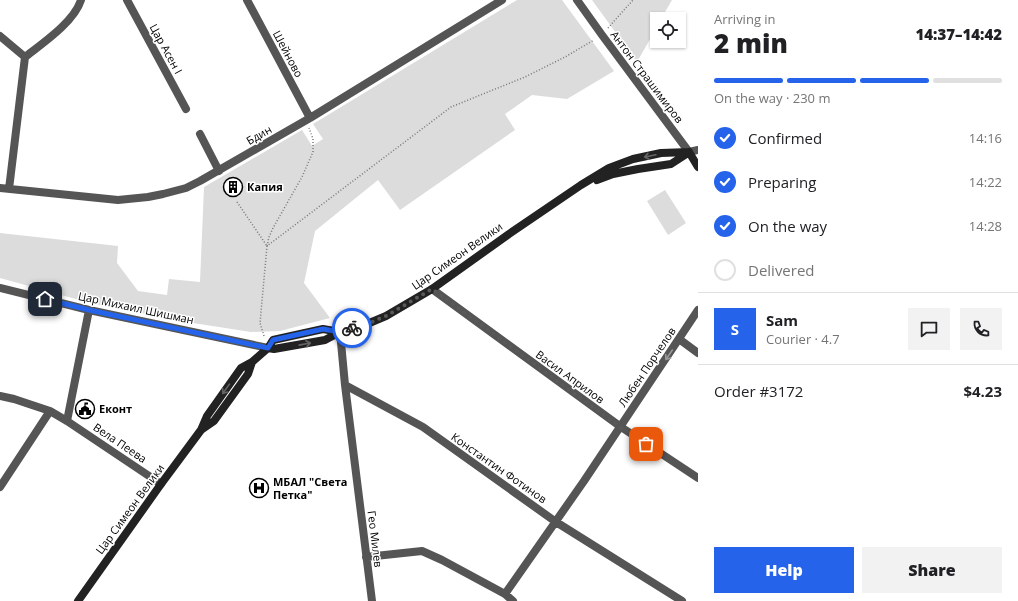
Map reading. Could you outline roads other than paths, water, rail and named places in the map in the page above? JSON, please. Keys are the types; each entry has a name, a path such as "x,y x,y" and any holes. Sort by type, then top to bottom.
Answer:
{"main road":[{"name":"Антон Страшимиров","path":"689,152 698,168"},
{"name":"Цар Симеон Велики","path":"78,601 201,430 214,421 248,374 252,362 268,348 274,349 325,340 340,332 367,324 386,316 432,289 509,234 581,185 609,168 633,159 661,153 689,152"},
{"name":"Цар Симеон Велики","path":"581,185 613,174 671,164 689,152"}],"street":[{"path":"9,189 25,58 67,21 82,0"},
{"name":"Цар Асен I","path":"127,0 186,109"},
{"name":"Шейново","path":"247,0 310,118"},
{"name":"Бдин","path":"0,188 118,200 148,197 186,188 219,171 310,118 502,0"},
{"name":"Антон Страшимиров","path":"577,0 689,152"},
{"path":"0,36 25,58"},
{"path":"200,134 219,171"},
{"name":"Цар Симеон Велики","path":"689,152 698,150"},
{"name":"Цар Михаил Шишман","path":"0,288 89,310 268,348"},
{"name":"Васил Априлов","path":"432,289 698,478"},
{"path":"67,421 89,310"},
{"name":"Любен Порчелов","path":"505,594 622,425 698,310"},
{"path":"340,332 345,385"},
{"path":"679,339 698,353"},
{"name":"Константин Фотинов","path":"345,385 423,428 556,522 682,601"},
{"name":"Гео Милев","path":"345,385 372,601"},
{"name":"Вела Пеева","path":"0,396 50,411 161,484"},
{"path":"0,487 50,411"},
{"path":"366,557 422,551 442,560 505,594 513,601"}],"place":[{"name":"Капия","path":"233,187"},
{"name":"Еконт","path":"85,409"},
{"name":"МБАЛ \"Света Петка\"","path":"259,488"}]}
